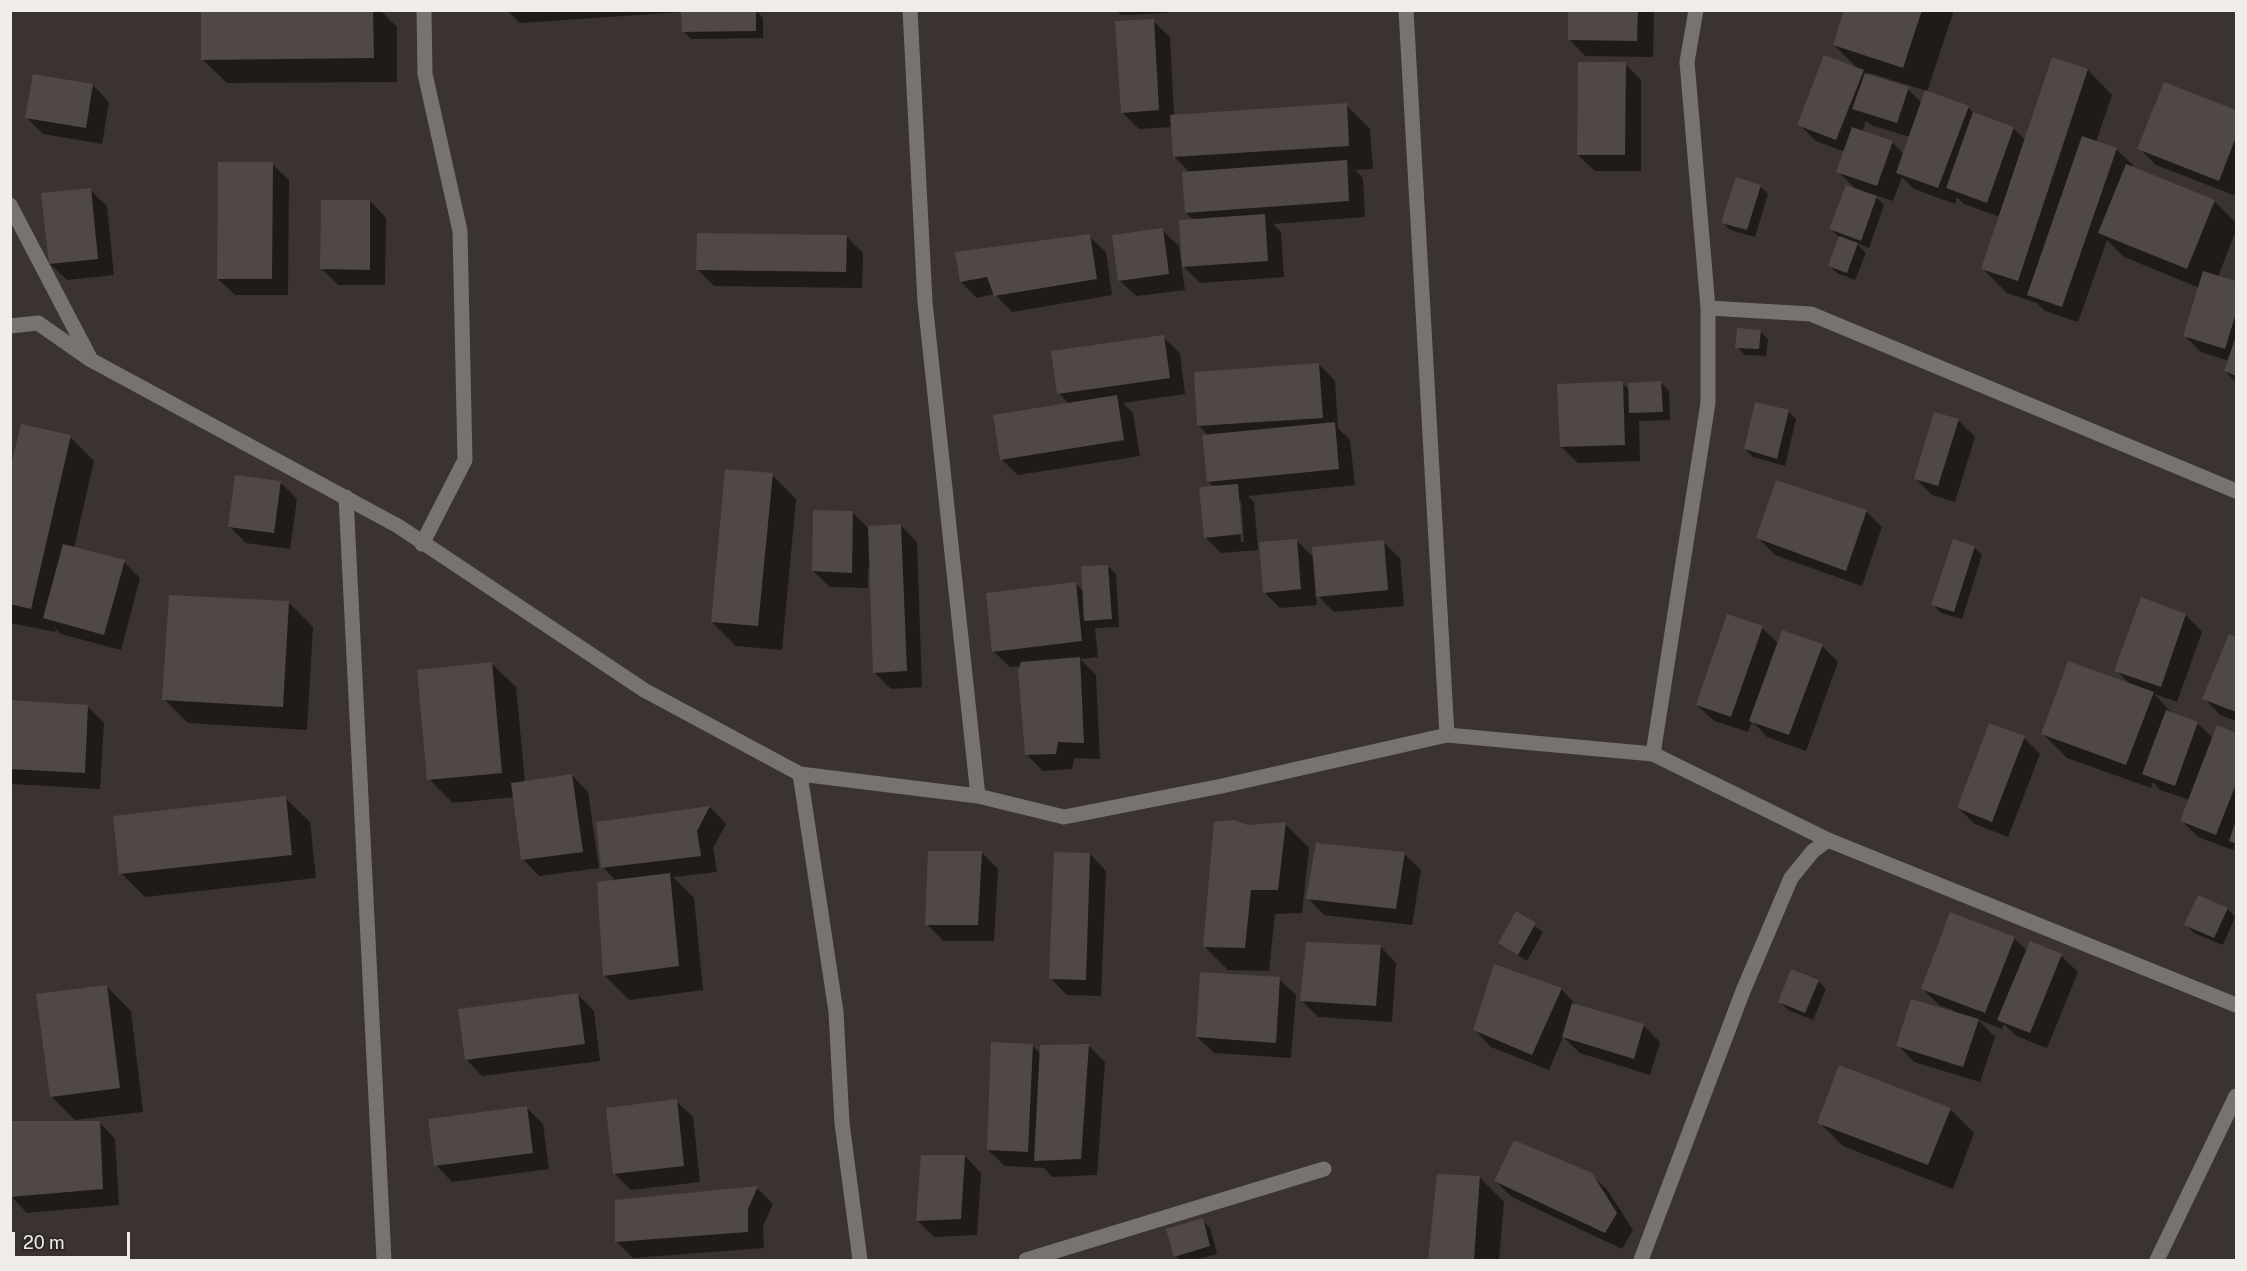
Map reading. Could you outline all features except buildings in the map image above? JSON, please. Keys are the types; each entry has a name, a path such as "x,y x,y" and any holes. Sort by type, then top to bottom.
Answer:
{"street":[{"path":"422,544 465,460 460,231 426,74 424,10"},
{"path":"910,10 925,302 978,796"},
{"path":"1406,10 1447,735"},
{"path":"1653,754 1708,403 1708,308 1687,62 1696,10"},
{"path":"10,205 91,360"},
{"path":"1708,308 1811,314 2236,491"},
{"path":"10,326 38,323 91,360 398,526 644,690 800,774 978,796 1064,817 1222,786 1447,735 1653,754 1828,840 2236,1005"},
{"path":"346,497 384,1260"},
{"path":"800,774 836,1012 842,1122 860,1260"},
{"path":"1641,1260 1743,991 1791,878 1813,851 1828,840"},
{"path":"2157,1260 2236,1096"},
{"path":"1026,1260 1324,1169"}]}
